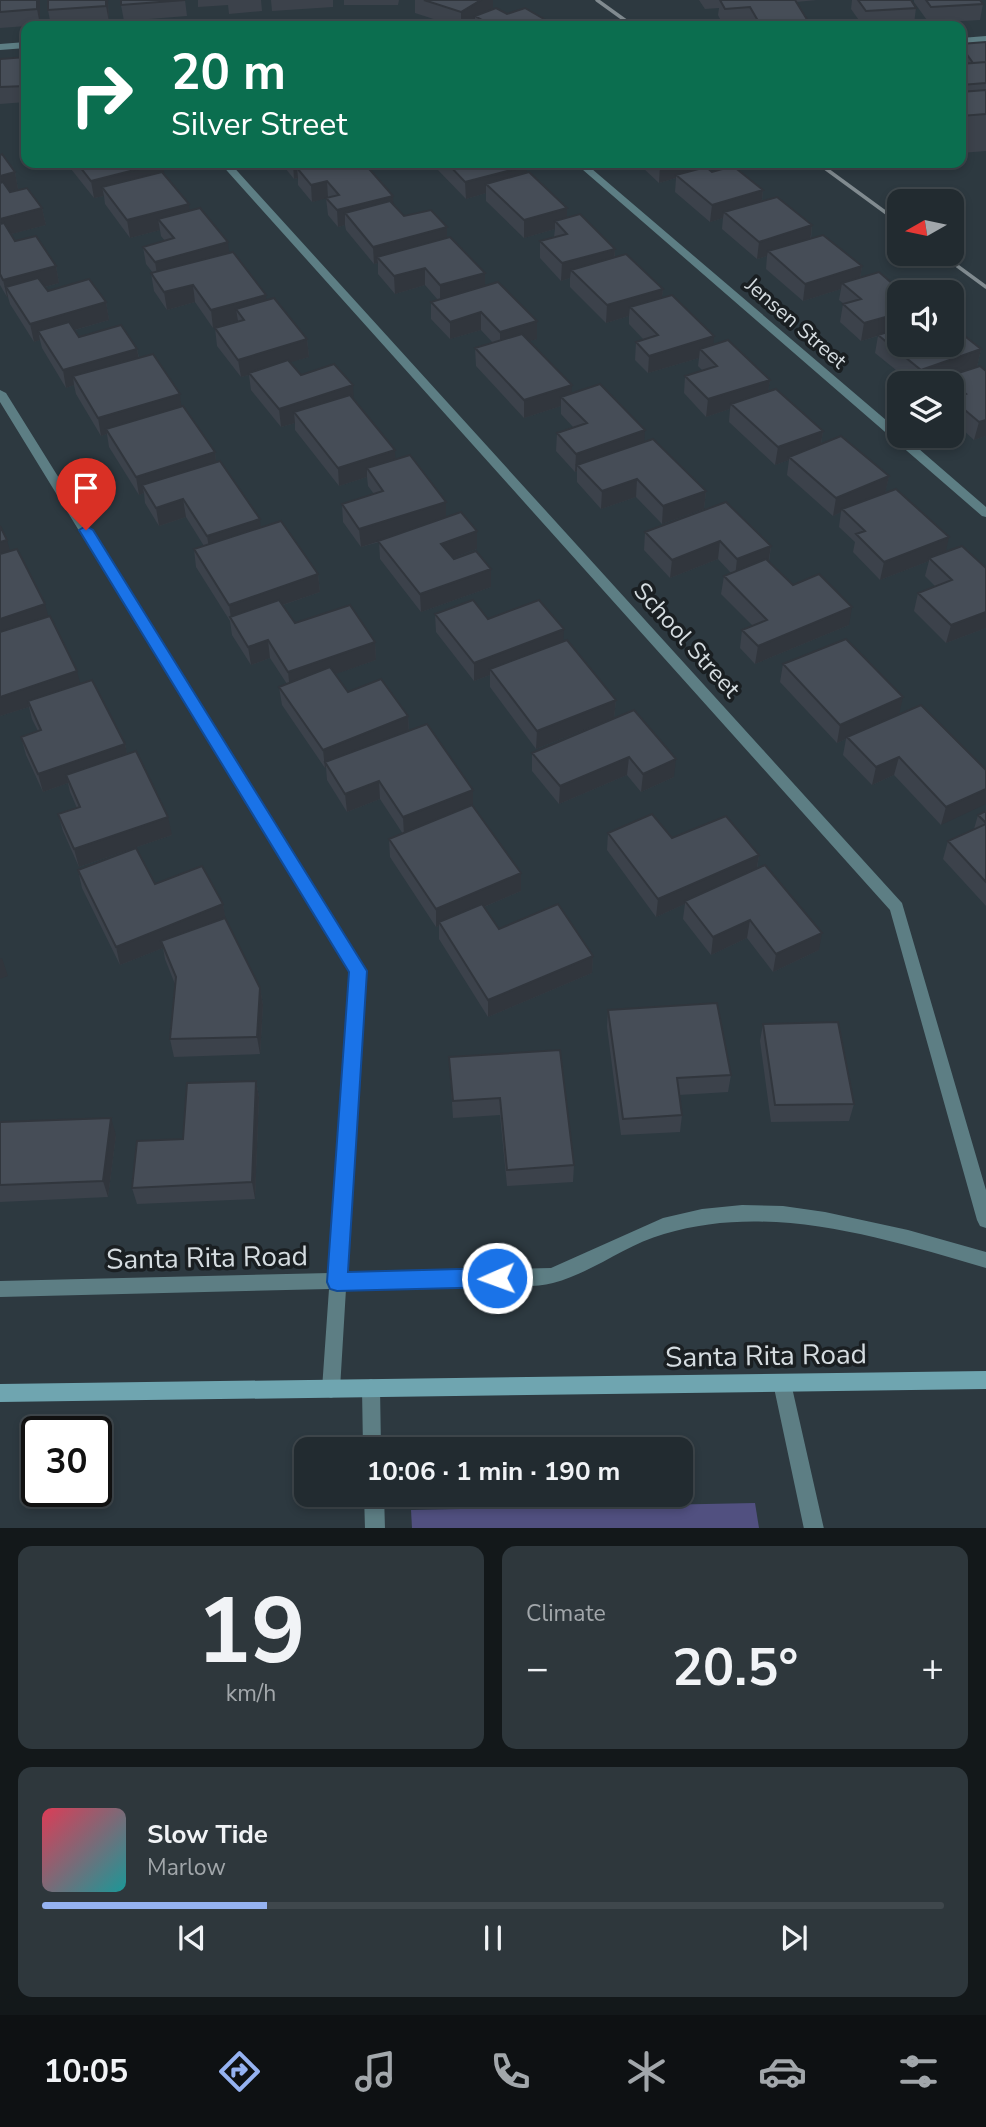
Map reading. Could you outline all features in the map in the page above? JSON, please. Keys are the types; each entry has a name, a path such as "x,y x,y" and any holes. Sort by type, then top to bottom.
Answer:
{"main road":[{"name":"Santa Rita Road","path":"0,1393 986,1380"}],"street":[{"path":"966,41 986,39"},
{"path":"0,47 21,45"},
{"name":"School Street","path":"230,168 897,907 986,1220"},
{"name":"Jensen Street","path":"586,168 986,513"},
{"path":"0,393 358,971 331,1389"},
{"name":"Santa Rita Road","path":"0,1289 551,1276 579,1266 663,1225 730,1212 800,1215 917,1240 986,1260"},
{"path":"782,1383 814,1528"},
{"path":"370,1388 372,1437"},
{"path":"374,1507 375,1528"}],"shaded area":[{"path":"755,1503 759,1528 412,1528 411,1510 693,1507 693,1504"}],"building":[{"path":"0,0 37,0 37,9 0,12"},
{"path":"48,0 106,0 106,6 48,10"},
{"path":"121,0 185,0 121,5"},
{"path":"424,0 481,0 461,12"},
{"path":"720,0 795,0 808,21 758,21 750,7 725,9"},
{"path":"858,0 911,0 916,8 866,11"},
{"path":"926,0 980,0 983,4 931,7"},
{"path":"496,8 507,14 525,8 547,21 484,21 475,16"},
{"path":"986,42 986,62 973,63 966,53 966,44"},
{"path":"21,57 21,86 0,87 0,59"},
{"path":"986,62 986,83 966,85 966,64"},
{"path":"986,90 986,114 966,116 966,92"},
{"path":"2,154 15,172 0,176"},
{"path":"81,168 142,168 91,181"},
{"path":"297,168 368,168 393,196 337,210 326,198 339,195 327,181 311,185"},
{"path":"452,168 519,168 465,182"},
{"path":"702,168 712,172 736,168 763,190 712,205 676,175"},
{"path":"162,172 189,204 127,220 102,187"},
{"path":"529,172 567,208 524,220 486,184"},
{"path":"3,182 10,192 27,188 42,208 0,219 0,183"},
{"path":"777,197 812,225 759,242 724,212"},
{"path":"390,201 404,216 431,210 447,227 373,247 345,213"},
{"path":"200,208 228,242 155,262 143,247 174,238 158,219"},
{"path":"580,214 615,249 562,263 540,241 567,234 555,221"},
{"path":"4,223 15,241 36,236 56,266 3,280 0,274 0,224"},
{"path":"823,235 862,266 805,284 768,251"},
{"path":"450,237 485,273 440,285 425,268 394,276 377,257"},
{"path":"233,252 266,295 211,310 193,285 164,292 151,273"},
{"path":"626,254 663,289 607,305 571,270"},
{"path":"879,272 888,280 887,317 864,323 843,304 861,299 842,283"},
{"path":"38,278 48,291 89,279 106,302 30,324 6,287"},
{"path":"498,282 537,321 500,332 481,312 450,322 431,302"},
{"path":"672,295 714,336 649,356 636,342 658,335 630,307"},
{"path":"274,298 307,339 238,360 215,328 244,320 236,309"},
{"path":"69,322 79,337 121,325 137,349 63,370 38,331"},
{"path":"887,332 887,342 878,335"},
{"path":"522,334 572,385 524,400 475,348"},
{"path":"964,336 981,349 964,355"},
{"path":"728,340 770,380 708,399 685,376 717,366 700,349"},
{"path":"153,354 180,394 98,418 73,376"},
{"path":"905,357 958,357 921,370"},
{"path":"288,360 301,375 334,364 353,385 279,409 249,373"},
{"path":"980,366 986,371 986,420 979,422 964,409 964,371"},
{"path":"600,384 645,430 576,454 557,433 587,423 561,397"},
{"path":"776,389 823,431 778,447 731,404"},
{"path":"350,395 395,450 338,468 294,412"},
{"path":"183,406 215,452 136,477 106,429"},
{"path":"841,436 889,476 836,498 789,457"},
{"path":"653,439 706,491 663,506 637,479 602,491 577,465"},
{"path":"410,455 446,502 359,529 342,504 383,491 367,468"},
{"path":"220,461 260,519 207,536 183,499 156,508 142,485"},
{"path":"896,489 949,537 884,562 856,534 865,531 842,509"},
{"path":"726,502 771,546 737,559 720,541 672,560 645,532"},
{"path":"461,512 477,531 441,544 454,559 476,551 491,569 420,594 378,541"},
{"path":"281,521 318,574 229,605 194,549"},
{"path":"0,526 7,540 0,542"},
{"path":"962,546 986,568 986,612 951,625 918,593 952,580 929,558"},
{"path":"17,549 45,604 0,619 0,554"},
{"path":"766,559 793,585 819,574 852,607 758,646 742,630 767,620 724,576"},
{"path":"279,600 295,623 350,605 375,642 288,672 268,640 248,647 230,617"},
{"path":"473,600 488,619 539,600 564,629 474,663 435,614"},
{"path":"50,616 77,671 0,697 0,632"},
{"path":"846,639 903,697 840,725 783,664"},
{"path":"567,640 616,700 537,731 490,669"},
{"path":"330,667 348,692 381,679 408,716 323,750 279,687"},
{"path":"92,680 125,744 38,774 21,737 41,730 28,701"},
{"path":"921,705 986,770 986,789 946,807 899,757 876,767 847,737"},
{"path":"634,710 676,759 643,774 629,757 560,786 532,753"},
{"path":"427,724 473,790 403,817 379,781 345,794 325,762"},
{"path":"136,751 168,817 74,849 58,814 80,807 66,775"},
{"path":"472,805 521,873 436,909 389,839"},
{"path":"986,811 986,823 978,815"},
{"path":"652,814 672,838 726,816 759,855 658,899 608,833"},
{"path":"986,824 986,882 948,841"},
{"path":"136,848 155,884 202,866 223,904 116,947 78,870"},
{"path":"765,865 822,933 776,954 750,920 713,937 685,901"},
{"path":"482,904 499,929 558,904 593,956 488,1000 439,922"},
{"path":"225,918 260,988 257,1037 170,1039 176,977 161,941"},
{"path":"717,1003 731,1075 677,1078 682,1115 623,1119 608,1010"},
{"path":"838,1022 854,1104 775,1105 763,1024"},
{"path":"560,1050 574,1165 507,1170 500,1098 453,1101 449,1057"},
{"path":"256,1081 252,1182 132,1188 137,1141 183,1139 187,1083"},
{"path":"111,1118 103,1181 0,1185 0,1122"}],"railway":[{"path":"597,0 626,21"},
{"path":"825,168 887,213"},
{"path":"957,266 986,287"}],"route":[{"path":"86,530 358,971 337,1282 497,1278"}]}
